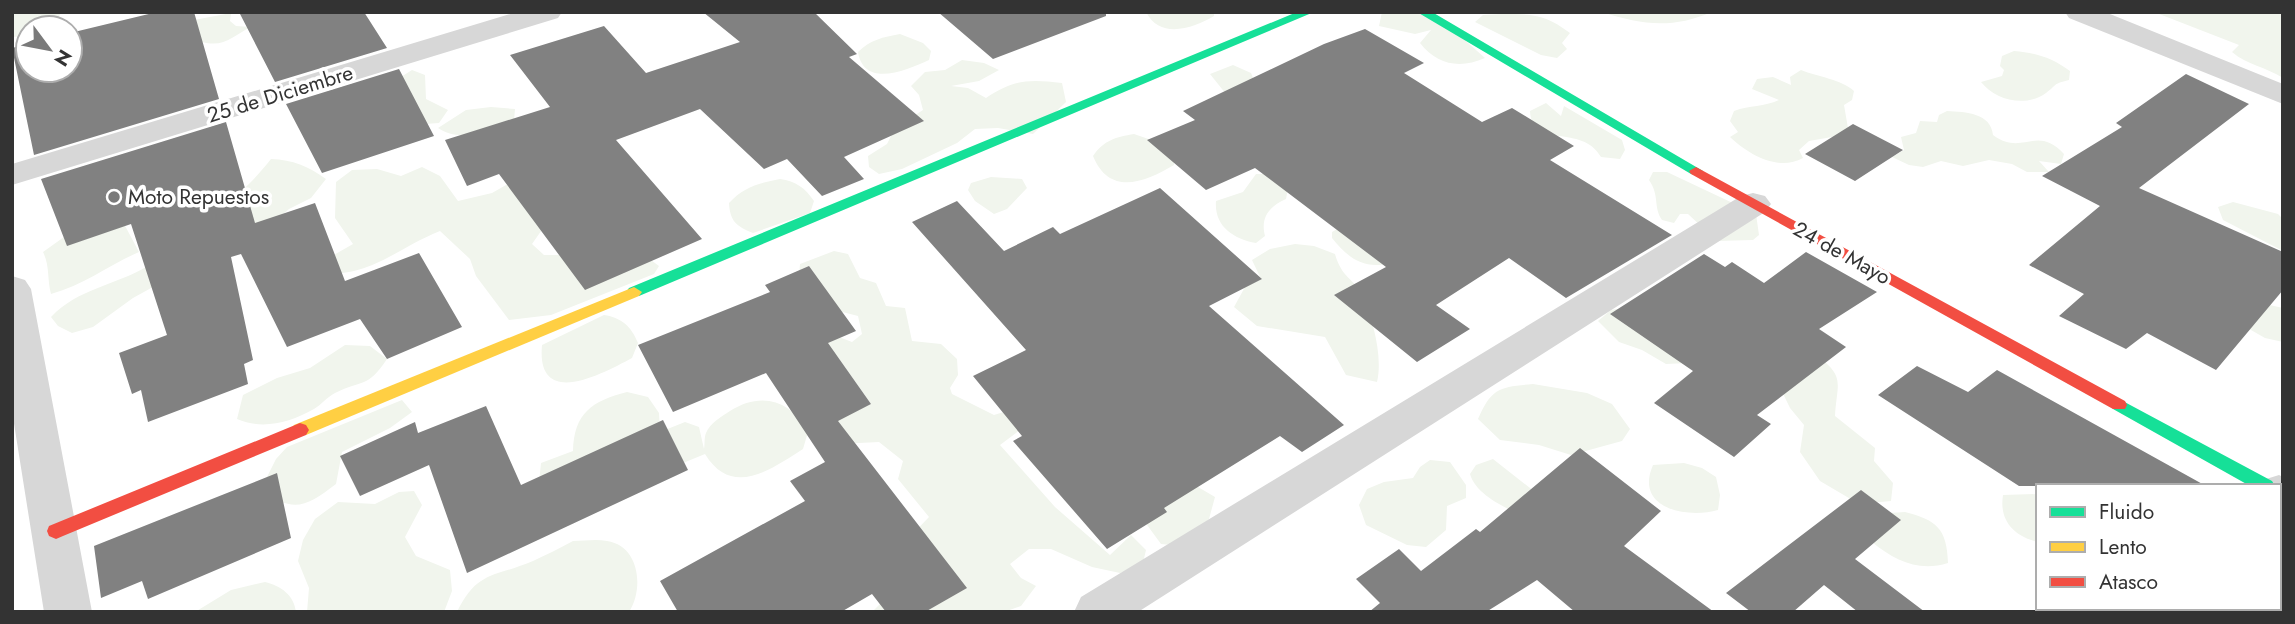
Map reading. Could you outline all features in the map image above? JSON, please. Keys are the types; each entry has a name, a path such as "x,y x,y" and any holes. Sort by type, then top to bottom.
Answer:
{"street":[{"name":"25 de Diciembre","path":"12,175 548,12"},
{"path":"56,531 1308,12"},
{"name":"24 de Mayo","path":"1423,12 1753,204 2262,484"},
{"path":"2079,12 2283,95"},
{"path":"1098,612 1753,204"},
{"path":"12,289 68,612"}],"shaded area":[{"path":"12,12 61,12 14,14 12,37"},
{"path":"1146,12 1214,12 1214,16 1187,27 1168,29 1152,21"},
{"path":"1382,12 1433,12 1485,58 1458,64 1441,60 1420,43 1431,30 1415,34 1379,26"},
{"path":"1602,12 1712,12 1684,21 1657,23 1630,20"},
{"path":"2154,12 2283,12 2283,78 2232,52 2239,45"},
{"path":"231,13 230,21 236,26 251,27 223,42 202,42 194,20"},
{"path":"1483,15 1530,15 1553,22 1570,33 1562,43 1567,49 1557,58 1541,55 1475,22"},
{"path":"900,34 923,43 931,51 929,60 888,74 869,70 862,63 858,52 863,48 877,40"},
{"path":"2014,51 2050,59 2070,71 2069,80 2057,84 2038,98 2029,100 2011,100 1994,93 1981,82 2002,76 2002,56"},
{"path":"962,60 984,63 999,70 979,81 951,86 968,88 986,98 1005,87 1023,82 1062,83 1066,102 1033,134 998,128 975,129 957,143 902,169 879,174 869,167 868,156 887,144 895,128 923,110 919,95 911,86 925,72 945,70"},
{"path":"1233,65 1251,73 1254,80 1226,94 1210,74"},
{"path":"412,70 425,75 426,99 448,110 439,123 411,125 393,82"},
{"path":"1801,70 1836,81 1854,91 1852,100 1844,105 1849,134 1809,141 1799,150 1803,158 1784,163 1754,155 1730,137 1738,132 1730,121 1734,111 1779,100 1752,89 1757,79 1773,77 1791,85 1790,77"},
{"path":"1546,103 1561,116 1564,106 1622,140 1625,150 1620,159 1601,157 1593,147 1582,141 1539,130 1533,123 1530,111"},
{"path":"491,107 515,109 514,121 466,135 447,133 438,128 466,110"},
{"path":"1947,111 1969,113 1983,118 1988,122 1993,135 2004,141 2045,141 2054,145 2064,154 2061,164 2039,161 2049,172 2027,172 2012,164 1989,160 1963,166 1941,161 1923,167 1909,165 1892,157 1904,150 1901,137 1916,133 1920,121 1937,122 1939,115"},
{"path":"1134,134 1163,144 1174,155 1174,165 1140,180 1118,181 1109,177 1100,169 1093,156 1111,140"},
{"path":"271,159 300,164 326,179 311,198 289,209 268,227 189,218 235,196"},
{"path":"422,167 440,176 458,201 492,193 513,181 546,224 532,244 544,255 644,255 659,266 654,274 551,315 509,320 476,276 470,259 440,231 369,266 338,274 319,274 318,264 353,244 335,218 336,182 352,170 377,169 401,176"},
{"path":"1653,172 1667,172 1756,214 1759,235 1753,240 1717,241 1688,214 1680,214 1674,223 1662,220 1649,180"},
{"path":"1256,174 1275,174 1288,188 1286,199 1275,205 1265,218 1265,236 1256,243 1233,235 1227,230 1218,218 1216,201 1243,192"},
{"path":"991,177 1022,179 1027,188 1007,209 994,214 975,201 968,190 971,183"},
{"path":"780,179 795,183 807,192 814,201 810,213 753,233 735,222 729,203 752,186"},
{"path":"2233,202 2278,214 2283,219 2283,251 2223,220 2218,207"},
{"path":"123,222 139,252 51,294 43,252 64,237"},
{"path":"1349,222 1390,263 1364,263 1344,251 1332,238 1332,232"},
{"path":"1295,244 1314,246 1335,254 1341,269 1359,289 1376,338 1379,361 1377,382 1346,375 1325,337 1257,326 1234,307 1245,287 1261,279 1252,260 1270,249"},
{"path":"834,251 848,254 860,278 876,283 886,306 905,308 912,341 941,344 957,359 958,375 950,388 952,394 994,415 1023,406 1036,418 1000,445 1055,507 1110,555 1131,535 1146,550 1142,567 1120,573 1092,567 1051,549 1029,549 1010,564 1021,578 1036,586 1021,606 1004,612 872,612 895,589 903,544 929,517 898,479 903,461 879,442 839,444 815,431 871,404 837,356 767,336 826,332 852,342 862,334 858,316 827,308 799,276 800,264"},
{"path":"148,266 180,272 133,298 93,327 72,333 58,326 51,317 85,293"},
{"path":"2265,304 2283,308 2283,342 2265,338 2244,326"},
{"path":"1636,306 1688,363 1666,364 1642,350 1619,342 1598,321 1611,310"},
{"path":"604,315 621,321 632,332 638,343 632,358 604,372 574,382 560,382 549,377 543,365 542,345"},
{"path":"345,345 370,346 387,359 369,379 335,393 314,409 295,418 266,424 237,419 243,395 277,378 310,368"},
{"path":"1816,355 1832,369 1838,381 1835,416 1875,448 1874,461 1893,483 1891,501 1859,504 1820,481 1800,452 1804,425 1790,408 1776,379"},
{"path":"1533,384 1587,393 1612,404 1630,429 1622,441 1571,455 1539,445 1500,440 1478,419 1488,400 1498,391 1512,386"},
{"path":"627,392 648,397 659,413 660,432 685,422 699,427 704,449 705,435 713,423 730,411 753,401 764,400 784,406 793,412 808,432 803,449 778,465 752,476 727,475 705,454 666,470 538,493 541,463 573,451 577,427 587,411 604,400"},
{"path":"402,400 412,412 390,428 342,452 336,484 316,498 291,504 272,497 261,489 276,459 287,447"},
{"path":"1493,459 1549,503 1515,512 1488,497 1477,487 1470,474 1476,465"},
{"path":"1430,460 1450,462 1466,485 1466,498 1447,506 1446,530 1426,547 1407,545 1366,525 1359,505 1367,489 1384,482 1413,478 1420,467"},
{"path":"1684,463 1702,468 1716,477 1720,495 1718,510 1692,513 1678,511 1657,501 1649,480 1653,465"},
{"path":"1181,477 1215,497 1209,519 1182,546 1161,544 1139,514"},
{"path":"414,491 422,505 405,537 416,556 450,570 452,591 444,612 307,612 309,588 298,561 303,540 315,519 338,502 375,504 399,492"},
{"path":"2036,494 2036,541 2021,536 2010,526 2003,512 2003,495"},
{"path":"1905,512 1925,518 1938,527 1945,541 1948,563 1927,566 1908,563 1890,555 1872,542 1873,514"},
{"path":"573,541 607,541 626,551 636,570 637,581 637,592 629,612 457,612 464,598 480,582 533,561"},
{"path":"265,582 286,592 293,601 296,612 195,612 231,590"}],"building":[{"path":"157,12 194,12 219,99 34,155 19,84 84,84 84,30"},
{"path":"239,12 364,12 387,48 275,82"},
{"path":"703,12 814,12 857,54 849,57 924,121 844,157 864,179 822,196 787,159 764,169 700,109 616,140 702,239 585,290 499,174 467,186 445,140 550,107 510,55 604,26 646,73 740,42"},
{"path":"938,12 1106,12 1106,16 993,59"},
{"path":"1365,29 1424,63 1404,73 1482,122 1512,108 1574,146 1550,160 1672,235 1566,298 1509,258 1436,305 1470,329 1417,362 1334,295 1386,267 1255,168 1206,190 1147,140 1195,120 1183,111 1324,44"},
{"path":"399,69 434,136 322,173 286,104"},
{"path":"2186,74 2249,104 2139,188 2283,252 2283,290 2216,370 2147,333 2126,349 2059,316 2084,294 2029,265 2100,206 2042,176 2122,127 2116,123"},
{"path":"226,122 255,223 315,203 345,281 419,253 462,327 387,359 360,319 287,347 241,254 231,257 253,360 244,364 248,384 148,422 141,390 132,394 119,353 167,335 131,224 67,246 41,179"},
{"path":"1853,124 1903,150 1855,181 1805,154"},
{"path":"1160,188 1262,279 1209,306 1344,425 1302,452 1280,436 1164,508 1167,512 1107,549 1013,441 1022,436 973,376 1026,350 912,222 957,201 1004,251 1053,227 1060,234"},
{"path":"1806,252 1877,292 1819,329 1846,347 1757,415 1771,424 1734,457 1654,403 1693,371 1610,314 1704,254 1725,267 1732,262 1764,283"},
{"path":"809,266 856,331 828,343 871,404 838,421 967,588 925,612 886,612 872,594 841,612 678,612 660,581 805,501 790,481 825,462 766,373 673,412 638,345 770,292 765,285"},
{"path":"1917,366 1968,392 1997,370 2202,484 2019,486 1878,395"},
{"path":"486,406 521,485 663,420 688,470 467,573 429,465 360,496 340,456 415,422 418,433"},
{"path":"1580,448 1661,511 1624,546 1714,612 1575,612 1537,580 1486,612 1369,612 1380,603 1356,579 1399,549 1421,571 1476,529 1480,532"},
{"path":"277,473 291,538 148,599 142,581 101,598 94,546"},
{"path":"1861,490 1901,520 1855,559 1925,612 1858,612 1824,585 1793,612 1751,612 1726,593"}],"traffic: fast":[{"path":"634,292 1308,12"},
{"path":"1423,12 1696,171"},
{"path":"2119,405 2262,484"}],"traffic: slow":[{"path":"300,430 634,292"}],"traffic: jam":[{"path":"1696,171 2119,405"},
{"path":"56,531 300,430"}],"place":[{"name":"Moto Repuestos","path":"114,197"}]}
